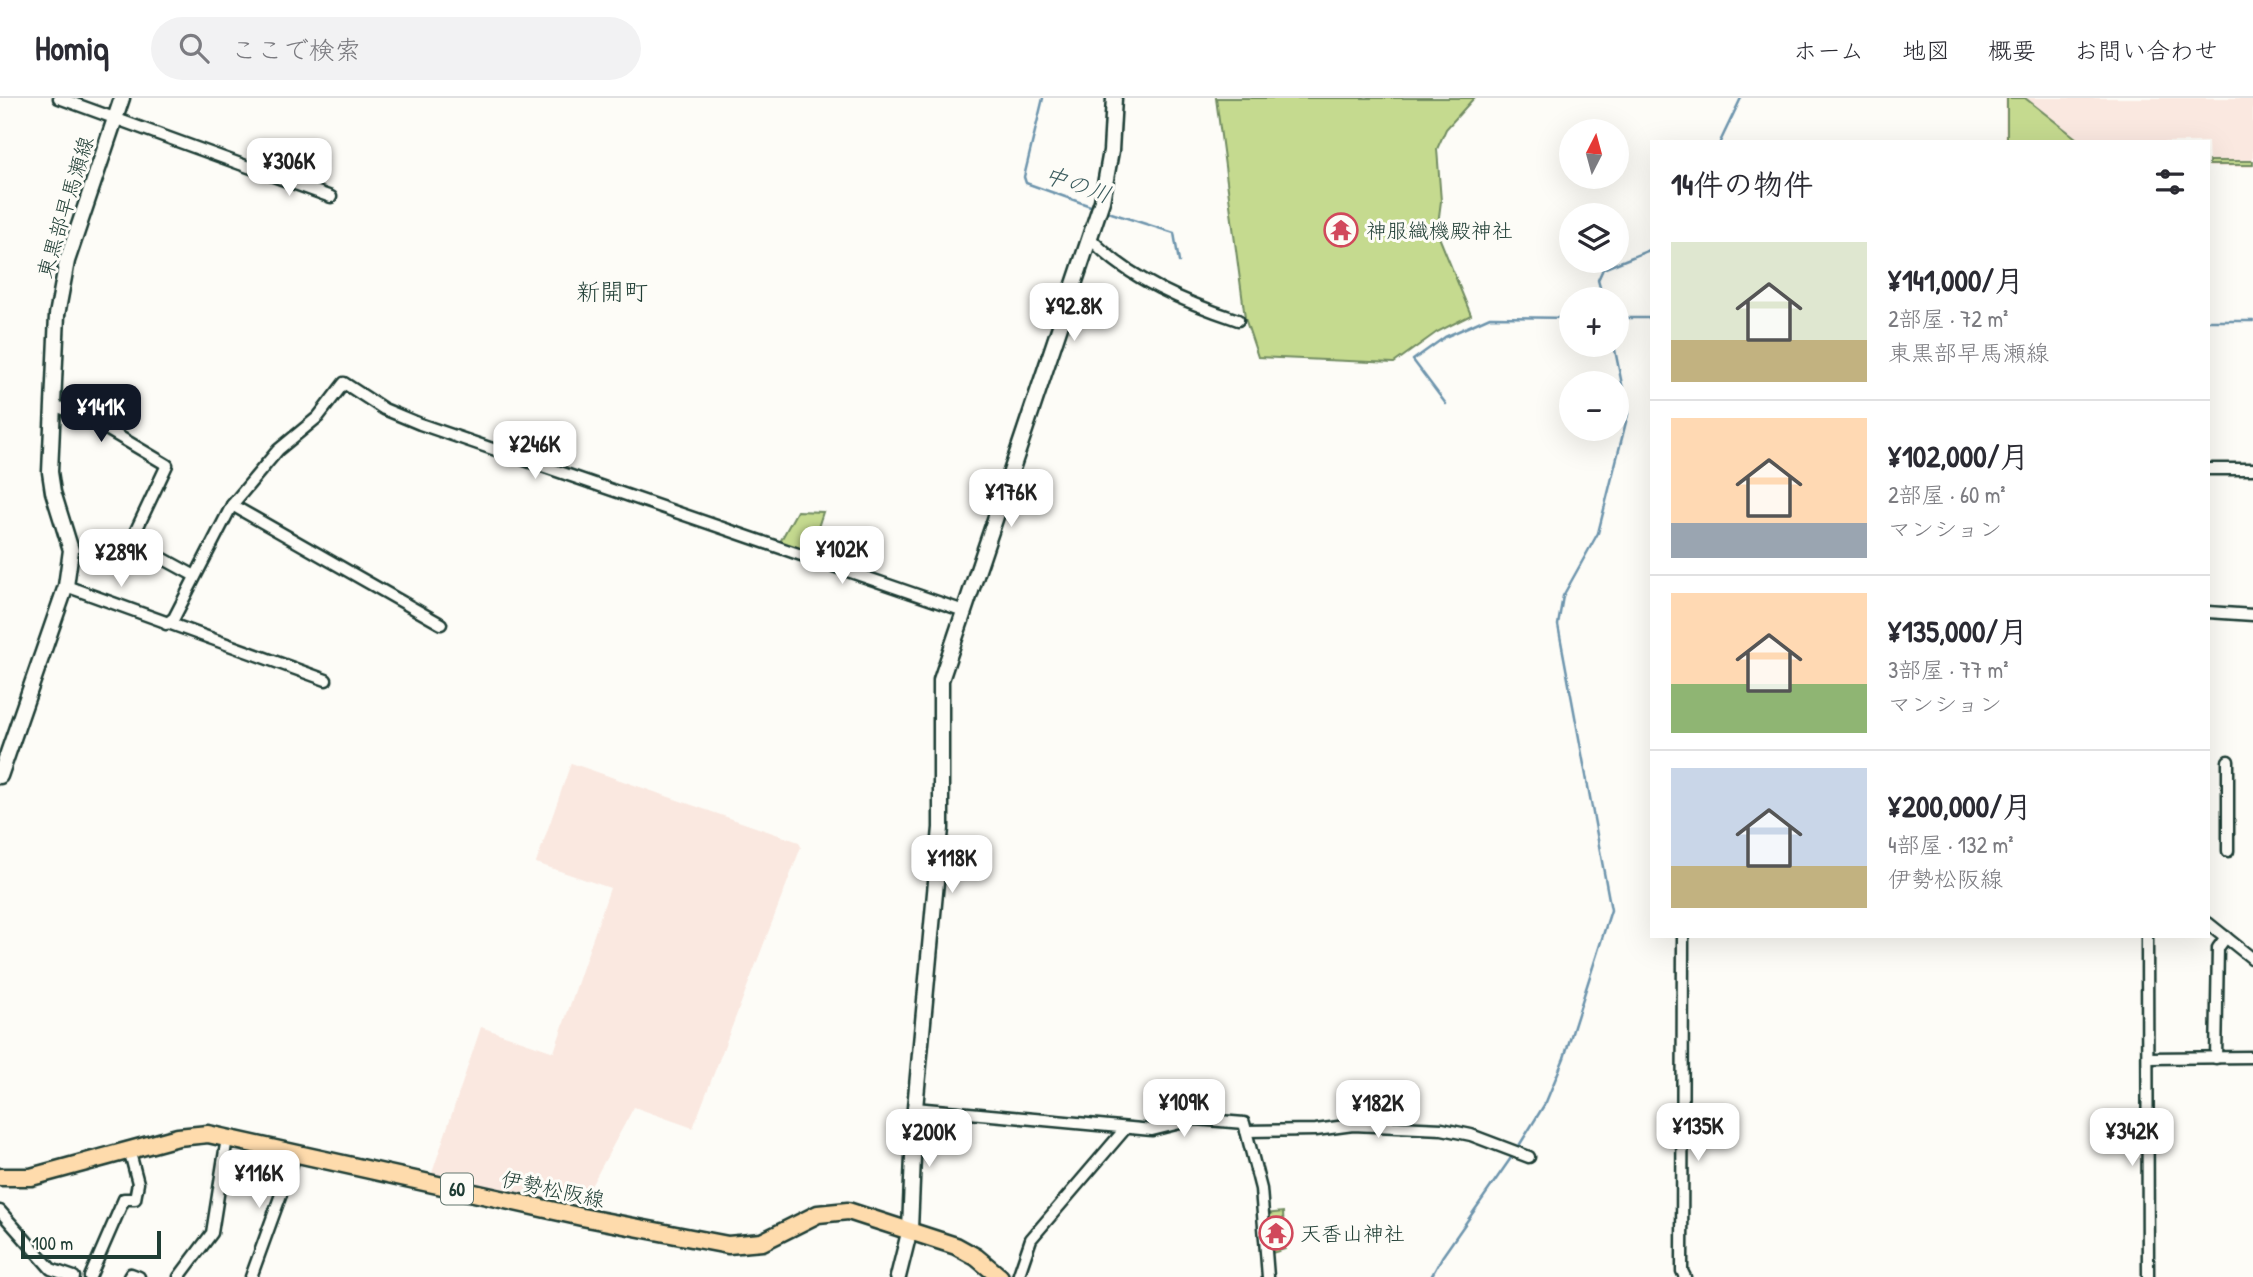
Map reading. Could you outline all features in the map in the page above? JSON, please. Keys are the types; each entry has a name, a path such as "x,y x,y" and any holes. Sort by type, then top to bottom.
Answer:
{"main road":[{"name":"伊勢松阪線","path":"0,1177 31,1177 191,1134 227,1138 582,1217 720,1244 747,1245 762,1242 831,1211 863,1214 956,1246 976,1256 1000,1277"}],"street":[{"path":"59,98 331,197"},
{"name":"東黒部早馬瀬線","path":"0,776 66,586 71,550 51,484 54,339 63,278 122,98"},
{"path":"898,1277 910,1229 915,1108 943,801 940,689 1100,209 1111,151 1114,98"},
{"path":"1091,239 1135,272 1191,304 1238,320"},
{"path":"166,624 174,618 232,505 278,450 318,417 344,383 384,409 421,424 964,611"},
{"path":"54,405 93,421 167,465 131,541 195,576"},
{"path":"2210,469 2253,469"},
{"path":"232,505 441,624"},
{"path":"66,586 326,680"},
{"path":"2210,612 2253,615"},
{"path":"2228,761 2228,851"},
{"path":"2210,925 2253,959"},
{"path":"2216,1058 2218,948 2225,937"},
{"path":"1683,938 1682,1271 1685,1277"},
{"path":"2147,938 2148,1277"},
{"path":"2148,1058 2253,1057"},
{"path":"915,1108 1125,1129 1166,1129 1196,1119 1244,1123 1261,1189 1268,1277"},
{"path":"1246,1131 1385,1125 1447,1130 1520,1153"},
{"path":"1018,1277 1031,1239 1125,1129"},
{"path":"179,1277 212,1233 227,1138"},
{"path":"90,1277 124,1199 135,1199 138,1184 130,1149"},
{"path":"251,1277 296,1153"},
{"path":"0,1211 51,1269 74,1277"},
{"path":"129,1277 131,1274 139,1277"}],"shaded area":[{"path":"2005,98 2253,98 2253,167 2210,167 2210,140 2005,140"},
{"path":"571,763 799,842 801,847 693,1128 634,1107 578,1210 431,1176 481,1027 554,1052 610,888 536,863"}],"green space":[{"path":"1216,98 1474,98 1446,129 1437,149 1441,201 1437,232 1471,315 1437,332 1394,363 1258,357 1245,318"},
{"path":"2007,98 2025,98 2078,140 2007,140"},
{"path":"2210,161 2253,161 2253,165 2210,165"},
{"path":"797,511 823,512 810,552 780,542"},
{"path":"1283,1212 1285,1249 1269,1254 1265,1214"}],"waterway":[{"name":"中の川","path":"1043,98 1024,177 1026,183 1096,208"},
{"path":"1721,140 1741,98"},
{"name":"中の川","path":"1105,211 1174,233 1179,262"},
{"path":"1600,287 1598,280 1603,269 1650,250"},
{"path":"1446,404 1413,360 1445,337 1490,317 1559,318"},
{"path":"1629,318 1650,318"},
{"path":"2210,321 2253,321"},
{"path":"1517,1149 1546,1102 1564,1058 1611,910 1558,625 1563,596 1598,533 1628,414 1616,357"},
{"path":"1431,1277 1513,1155"}],"place":[{"name":"神服織機殿神社","path":"1341,230"},
{"name":"天香山神社","path":"1276,1233"}],"district":[{"name":"新開町","path":"612,291"}]}
